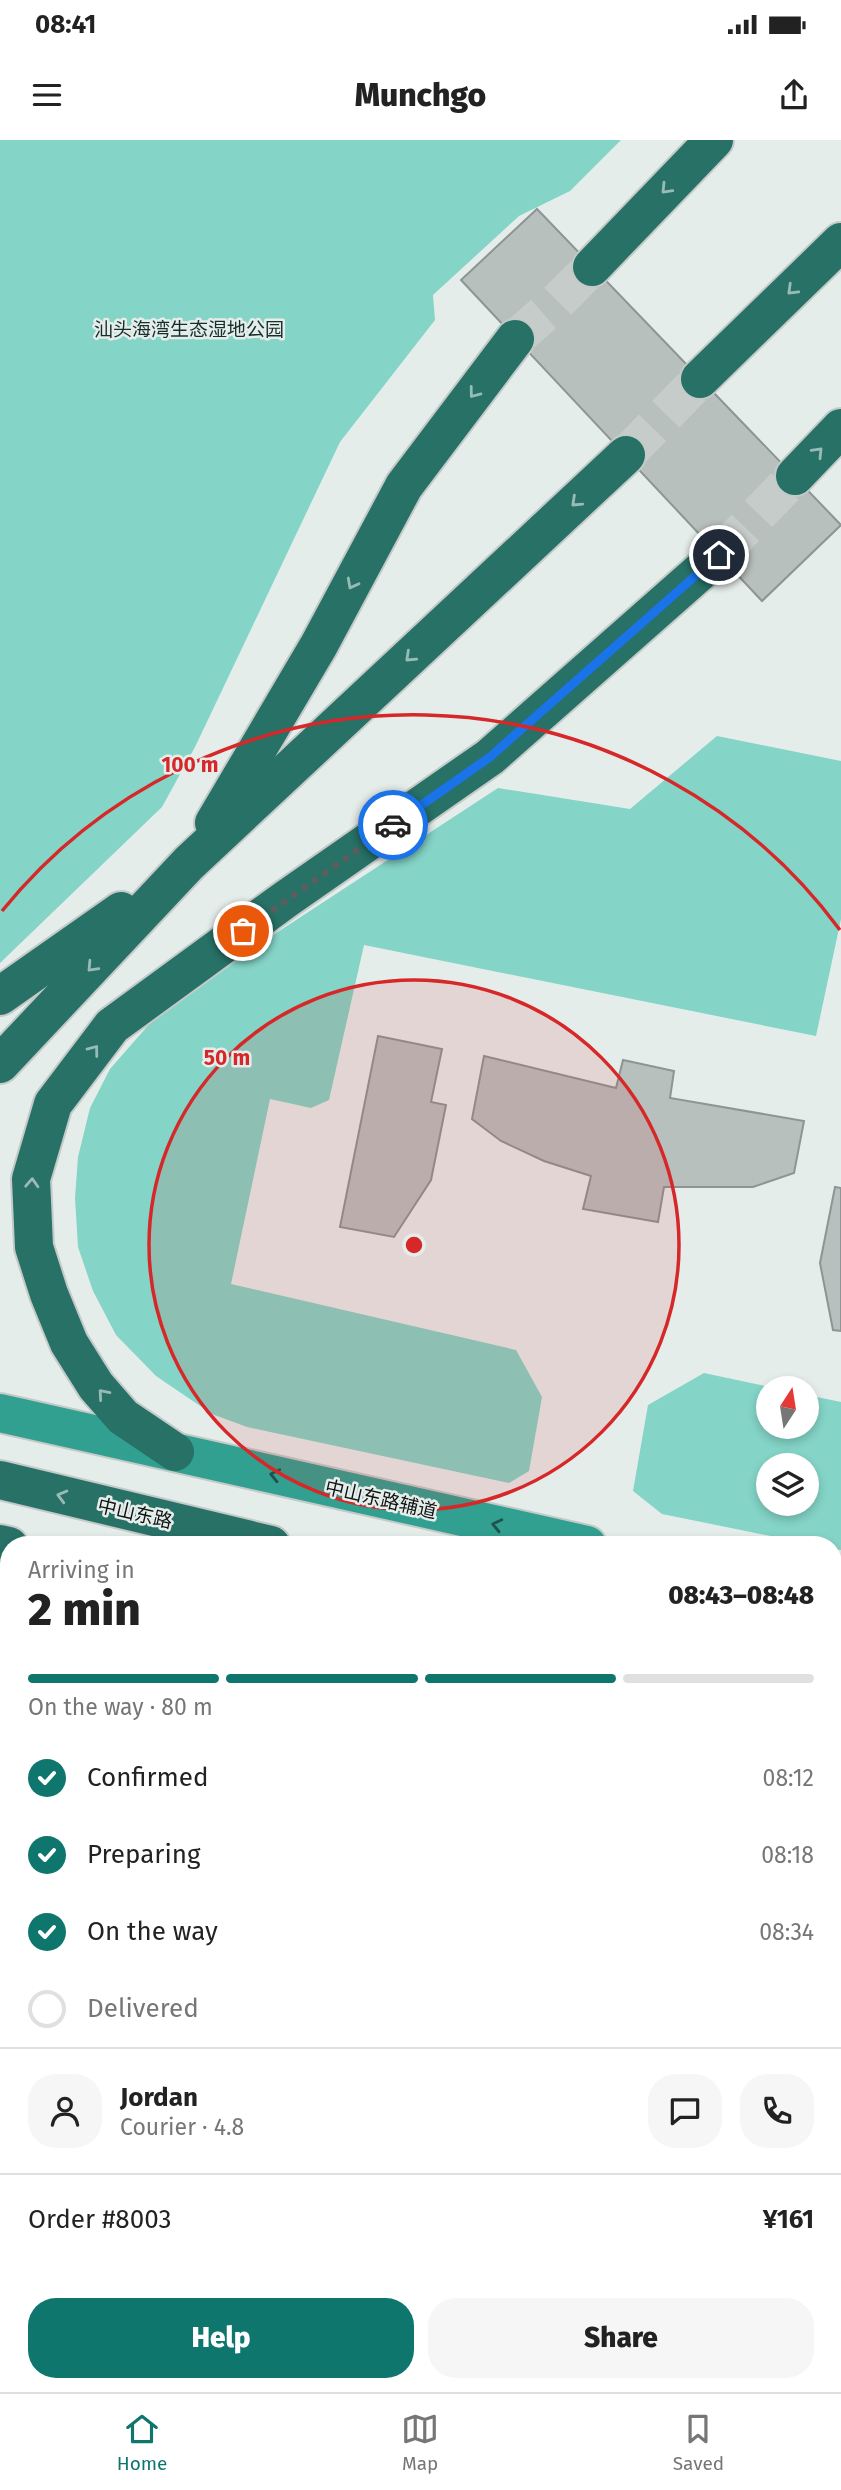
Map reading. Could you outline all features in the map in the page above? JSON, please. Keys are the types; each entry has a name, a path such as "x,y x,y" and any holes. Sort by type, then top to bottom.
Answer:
{"highway":[{"path":"592,267 714,140"},
{"path":"701,379 841,242"},
{"path":"0,996 189,863 266,738 404,486 515,339"},
{"path":"795,476 841,429"},
{"path":"0,1064 189,863 626,455"},
{"path":"175,1452 123,1417 96,1386 69,1343 49,1294 34,1247 31,1179 52,1104 112,1026 286,899 490,757 719,555"},
{"name":"中山东路","path":"0,1480 233,1536"}],"street":[{"name":"中山东路辅道","path":"0,1413 547,1536"}],"green space":[{"name":"汕头海湾生态湿地公园","path":"0,140 621,140 570,191 519,216 433,295 435,320 340,442 195,747 162,807 0,963"},
{"path":"717,736 841,761 841,919 816,1036 364,945 329,1100 311,1108 270,1099 231,1284 516,1350 542,1397 529,1471 509,1483 247,1427 212,1414 156,1376 116,1335 93,1291 78,1247 75,1198 78,1157 90,1108 110,1069 159,1013 218,971 498,788 630,809"},
{"path":"704,1373 756,1384 756,1439 819,1439 819,1397 841,1402 841,1536 771,1536 662,1514 633,1491 648,1405"}],"building":[{"path":"537,209 841,525 762,601 461,280"},
{"path":"378,1036 442,1049 431,1102 446,1105 431,1180 394,1237 340,1227"},
{"path":"484,1056 616,1088 623,1060 674,1071 670,1098 804,1121 794,1173 753,1187 664,1187 658,1222 583,1209 591,1176 544,1161 501,1141 472,1119"},
{"path":"835,1187 841,1188 841,1331 833,1330 820,1263"}],"tunnel":[{"path":"515,339 592,267"},
{"path":"626,455 700,379"},
{"path":"719,555 795,476"}],"way so far":[{"path":"243,931 393,825"}],"route":[{"path":"393,825 490,757 719,555"}]}
